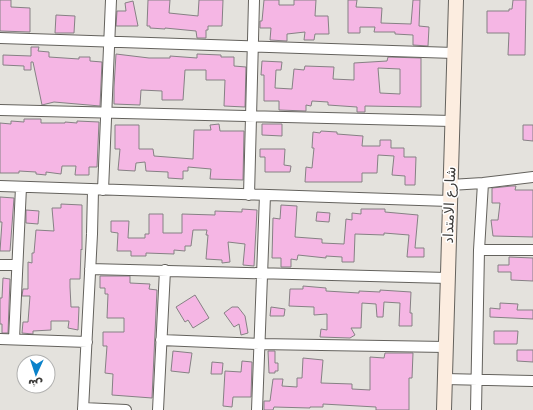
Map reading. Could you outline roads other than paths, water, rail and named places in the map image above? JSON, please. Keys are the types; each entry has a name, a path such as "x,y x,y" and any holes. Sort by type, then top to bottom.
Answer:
{"street":[{"path":"103,190 111,0"},
{"path":"249,195 254,0"},
{"name":"شارع الامتداد","path":"444,410 456,0"},
{"path":"0,38 454,53"},
{"path":"0,110 452,121"},
{"path":"450,184 533,177"},
{"path":"476,410 479,250 483,182"},
{"path":"0,186 449,201"},
{"path":"14,340 21,187"},
{"path":"93,190 83,409 126,410"},
{"path":"257,410 264,195"},
{"path":"479,250 533,250"},
{"path":"0,265 17,265"},
{"path":"90,269 448,278"},
{"path":"158,410 165,270"},
{"path":"0,339 87,342"},
{"path":"161,340 259,344 446,348"},
{"path":"445,379 533,381"}]}
